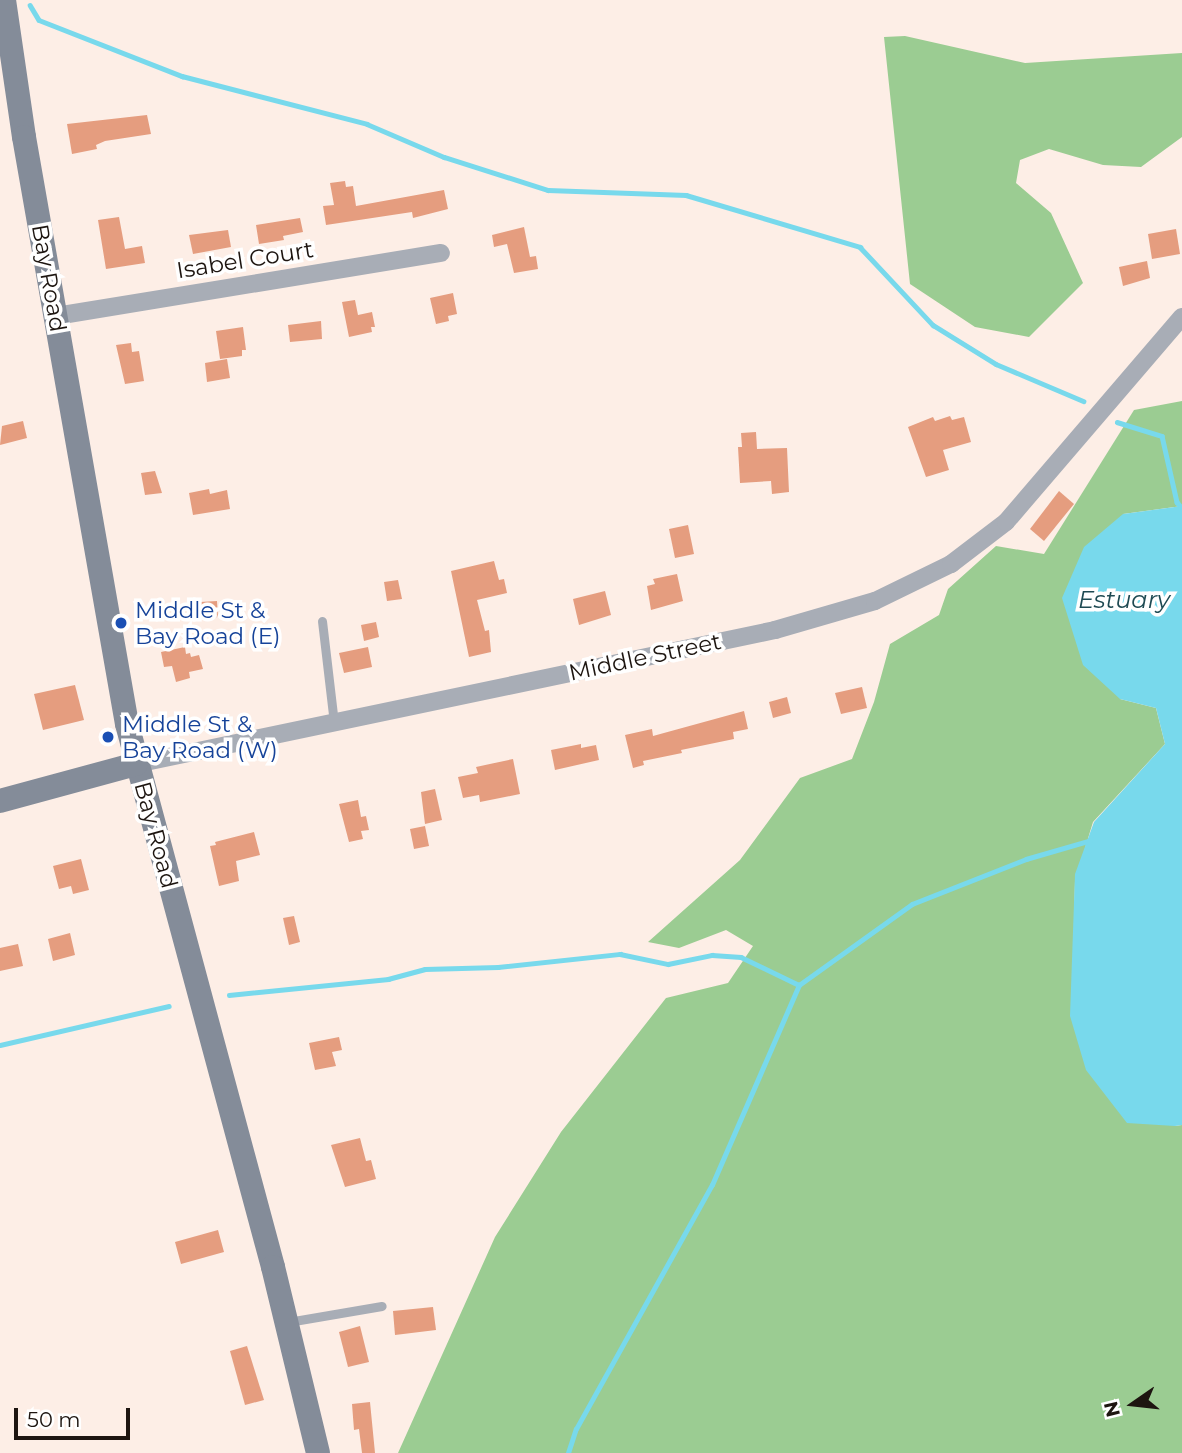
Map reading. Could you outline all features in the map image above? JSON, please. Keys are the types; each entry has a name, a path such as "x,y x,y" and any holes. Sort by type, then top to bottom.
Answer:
{"main road":[{"name":"Bay Road","path":"4,0 56,316 136,764 286,1322 318,1453"},
{"name":"Middle Street","path":"0,801 136,764"}],"street":[{"name":"Isabel Court","path":"56,316 441,253"},
{"name":"Middle Street","path":"136,764 798,625 858,607 907,586 965,555 1006,522 1182,317"}],"lane":[{"path":"322,621 334,723"},
{"path":"286,1322 382,1306"}],"green space":[{"path":"905,36 1025,63 1182,53 1182,137 1141,167 1103,165 1049,149 1020,160 1016,183 1051,213 1083,283 1029,337 975,327 910,284 884,37"},
{"path":"1182,401 1182,506 1123,514 1120,699 1156,708 1165,744 1093,822 1075,881 1074,921 1175,1126 1182,1125 1182,1453 398,1453 495,1237 561,1132 666,998 728,983 753,946 726,930 679,948 648,942 740,860 800,778 852,759 874,702 890,644 939,615 948,589 996,546 1044,554 1134,410"}],"water":[{"name":"Estuary","path":"1182,506 1182,1125 1175,1126 1127,1123 1086,1070 1070,1016 1075,874 1094,822 1165,744 1156,708 1120,699 1083,665 1062,598 1084,547 1123,514"}],"building":[{"path":"147,115 151,134 105,141 96,145 97,149 72,154 67,124"},
{"path":"345,181 346,187 353,186 356,206 444,190 448,209 413,218 412,212 326,225 323,206 334,205 330,183"},
{"path":"119,217 125,249 142,246 145,263 106,269 98,220"},
{"path":"300,218 303,232 283,236 284,240 259,244 256,225"},
{"path":"524,227 530,257 536,256 538,269 514,273 507,244 494,247 492,235"},
{"path":"1176,229 1180,254 1152,259 1148,234"},
{"path":"228,230 231,247 193,254 189,235"},
{"path":"1147,261 1150,278 1123,286 1119,267"},
{"path":"453,293 457,314 448,316 449,321 436,324 430,298"},
{"path":"355,300 358,315 372,312 375,327 371,327 372,332 349,337 342,302"},
{"path":"321,321 322,339 290,342 288,325"},
{"path":"243,327 246,350 242,350 242,356 220,359 216,331"},
{"path":"131,343 132,352 139,351 144,381 125,384 116,345"},
{"path":"227,359 230,378 207,382 205,363"},
{"path":"950,416 952,420 964,417 971,442 943,450 949,470 926,477 908,427 933,417 935,421"},
{"path":"23,421 27,438 0,445 2,426"},
{"path":"756,432 757,449 787,448 789,492 772,494 771,481 740,483 738,447 742,447 741,433"},
{"path":"155,471 162,493 145,495 141,473"},
{"path":"209,489 210,494 227,490 230,509 193,515 189,493"},
{"path":"1059,491 1074,504 1044,541 1030,529"},
{"path":"688,525 694,554 675,558 669,529"},
{"path":"494,561 499,580 504,579 507,593 477,600 485,631 489,630 491,652 469,657 451,571"},
{"path":"677,574 683,601 651,610 647,586 655,584 653,579"},
{"path":"398,580 402,599 387,601 384,582"},
{"path":"605,591 611,615 579,625 573,599"},
{"path":"217,601 218,617 201,619 200,602"},
{"path":"376,622 379,637 364,641 361,625"},
{"path":"185,647 186,654 190,653 191,657 199,655 203,669 189,672 190,678 176,682 172,666 164,667 161,652"},
{"path":"368,647 372,667 344,673 339,653"},
{"path":"75,685 84,720 43,730 34,694"},
{"path":"862,687 867,708 841,714 835,693"},
{"path":"787,697 791,713 773,718 769,702"},
{"path":"744,711 748,729 733,732 734,739 681,750 682,753 643,761 644,765 633,768 625,735 652,729 653,736"},
{"path":"581,744 581,748 596,745 599,760 555,770 551,750"},
{"path":"513,759 520,794 480,802 479,795 463,798 458,777 478,773 476,767"},
{"path":"435,789 442,820 425,824 421,792"},
{"path":"358,800 361,817 366,816 369,830 361,831 363,839 349,842 339,804"},
{"path":"425,826 429,846 414,849 410,829"},
{"path":"254,832 260,855 236,861 239,881 219,886 210,846 216,845 215,842"},
{"path":"81,859 89,890 73,894 71,886 59,889 53,866"},
{"path":"294,916 300,942 289,945 283,918"},
{"path":"70,933 75,955 53,961 48,939"},
{"path":"18,944 23,966 0,971 0,948"},
{"path":"339,1037 342,1050 332,1052 336,1066 315,1070 309,1043"},
{"path":"360,1138 366,1161 371,1160 376,1179 345,1187 331,1145"},
{"path":"218,1230 224,1252 181,1264 175,1242"},
{"path":"433,1307 436,1330 395,1335 393,1311"},
{"path":"360,1326 369,1362 348,1367 339,1332"},
{"path":"247,1346 264,1400 245,1405 230,1351"},
{"path":"370,1402 375,1453 362,1453 359,1429 354,1430 352,1404"}],"waterway":[{"path":"30,5 39,20 182,76 367,124 444,157 548,190 686,195 860,247 933,325 996,364 1083,401"},
{"path":"1117,422 1162,436 1177,502 1182,508"},
{"path":"568,1453 576,1429 712,1185 799,985 912,904 1026,859 1092,840"},
{"path":"229,995 388,979 425,969 498,967 620,954 668,964 712,955 741,957 799,985"},
{"path":"0,1045 169,1006"}],"place":[{"name":"Middle St & Bay Road (E)","path":"121,623"},
{"name":"Middle St & Bay Road (W)","path":"108,737"}]}
